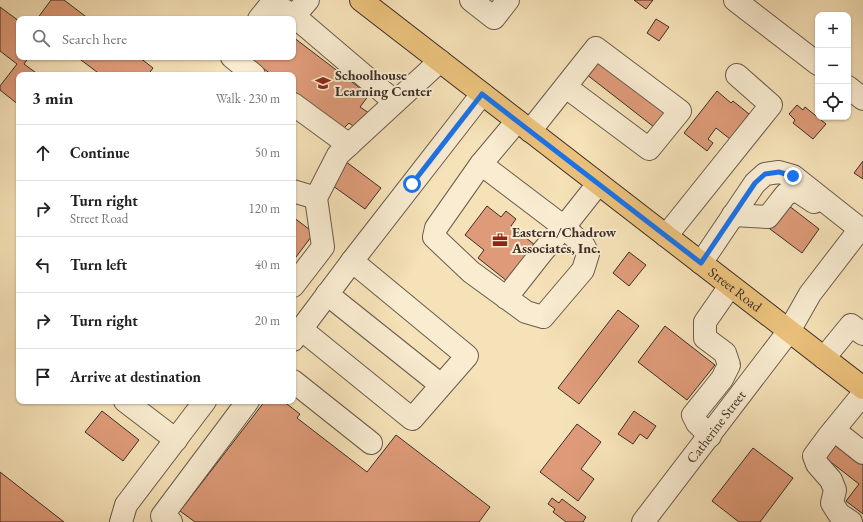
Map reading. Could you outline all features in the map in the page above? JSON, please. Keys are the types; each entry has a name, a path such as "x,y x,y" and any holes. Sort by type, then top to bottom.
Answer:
{"main road":[{"name":"Street Road","path":"366,2 482,94 863,388"}],"street":[{"path":"262,16 272,2 294,16 308,0"},
{"path":"471,0 494,18 505,1"},
{"path":"735,0 815,62"},
{"path":"296,18 395,102"},
{"path":"481,164 564,227 584,246 588,254 582,270 543,317 526,312 506,298 472,272 434,237 436,228 481,164 566,86 596,48 680,111 649,149 566,86"},
{"path":"236,60 250,72"},
{"path":"296,282 323,247 316,198 344,150 440,61"},
{"path":"666,236 771,105 737,75"},
{"path":"851,90 863,99"},
{"path":"352,261 467,356 412,419 297,334 352,261 482,94"},
{"path":"296,107 344,150"},
{"name":"Catherine Street","path":"643,522 790,331 810,294 860,229 793,176 779,172 765,174 755,183 733,215"},
{"path":"506,298 598,184"},
{"path":"701,263 733,215 768,217 786,194 796,190 841,223 844,235 844,250"},
{"path":"296,192 316,198"},
{"path":"710,436 697,423 693,415 722,379 729,365 725,353 705,338 704,322 730,286"},
{"path":"327,294 441,385"},
{"path":"824,358 851,325 863,334"},
{"path":"296,384 371,444"},
{"path":"851,522 839,514 832,503 835,490 831,480 816,464 814,456 863,394"},
{"path":"129,404 176,440"},
{"path":"124,514 176,440 204,404"},
{"path":"171,522 162,516 246,404"},
{"path":"834,430 863,453"}],"building":[{"path":"51,0 64,0 85,16 39,16"},
{"path":"634,0 653,0 646,9"},
{"path":"0,7 16,19 16,60 27,60 24,64 35,72 16,72 16,103 0,90 0,86 17,64 0,51"},
{"path":"656,19 669,27 659,41 647,33"},
{"name":"Schoolhouse Learning Center","path":"296,39 369,95 360,107 369,113 357,129 349,123 343,129 296,93 296,72 268,72 252,60 296,60"},
{"path":"597,59 666,112 654,127 586,74"},
{"path":"81,60 143,60 153,68 150,72 97,72"},
{"path":"717,91 731,103 733,101 749,114 730,139 716,128 708,139 713,143 707,151 684,133"},
{"path":"797,105 803,110 805,107 815,115 815,120 821,120 826,124 813,139 793,123 795,120 789,114"},
{"path":"345,161 381,188 365,209 329,183"},
{"path":"863,161 863,179 854,173"},
{"path":"784,202 819,229 802,253 766,226"},
{"name":"Eastern/Chadrow Associates, Inc.","path":"487,206 501,217 506,211 516,219 511,226 535,245 507,281 478,258 484,250 465,235"},
{"path":"296,219 314,233 296,257"},
{"path":"629,252 646,265 629,286 613,273"},
{"path":"618,310 639,326 579,404 558,388"},
{"path":"665,326 715,365 687,400 638,362"},
{"path":"263,404 287,404 300,414 297,418 367,472 396,435 490,507 479,522 195,522 180,511"},
{"path":"102,411 139,440 123,461 85,432"},
{"path":"634,411 656,426 647,439 640,434 633,444 618,434"},
{"path":"577,424 601,442 581,469 594,479 578,501 540,472"},
{"path":"837,439 863,460 863,514 846,501 859,484 823,456"},
{"path":"753,448 793,478 760,522 739,522 712,501"},
{"path":"0,472 64,522 0,522"},
{"path":"552,498 559,503 562,499 586,517 583,522 566,522 553,512 555,509 548,504"}],"place":[{"name":"Schoolhouse Learning Center","path":"323,83"},
{"name":"Eastern/Chadrow Associates, Inc.","path":"500,240"}],"route":[{"path":"412,184 482,94 701,263 755,183 765,174 779,172 793,176"}]}
